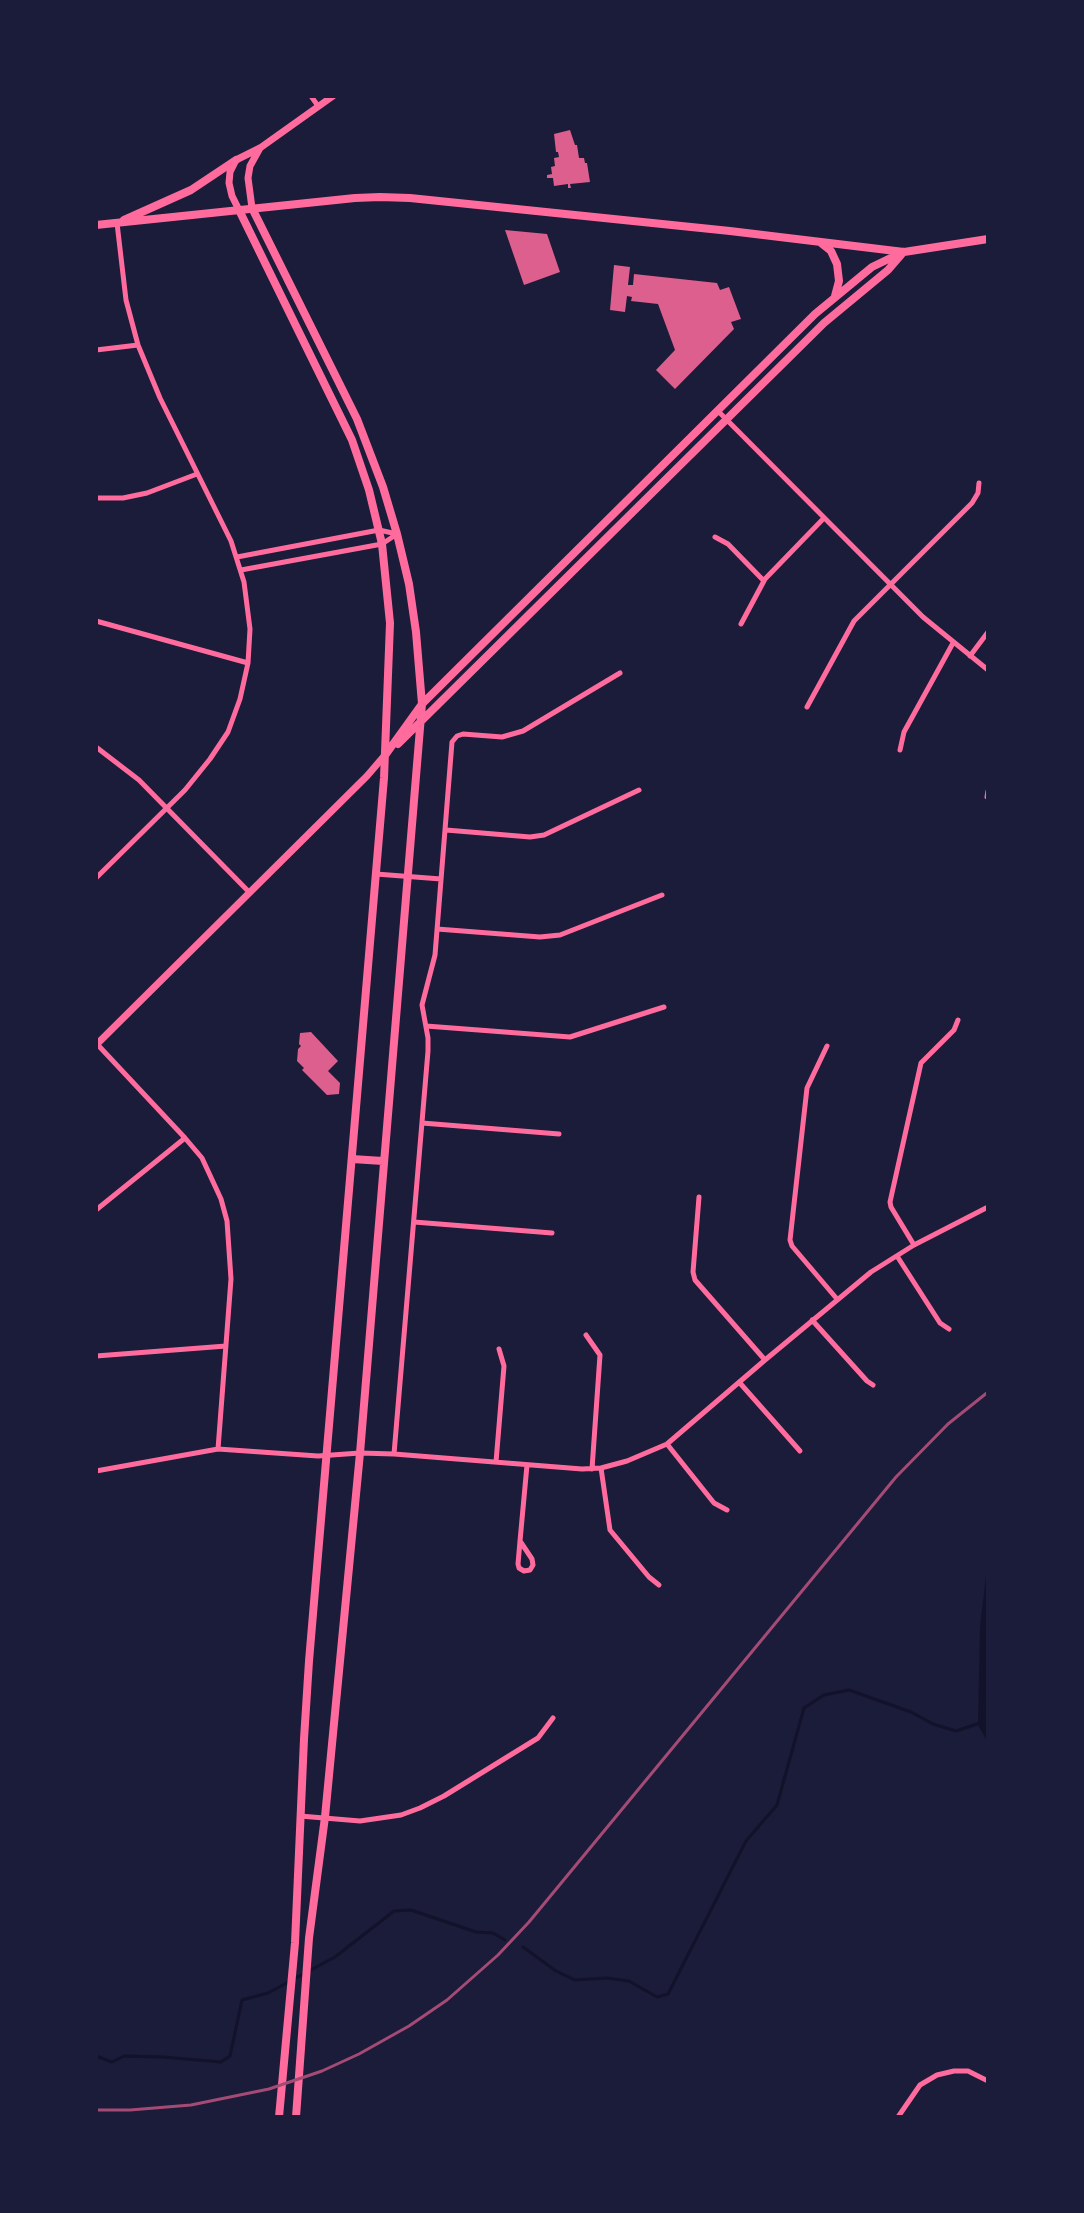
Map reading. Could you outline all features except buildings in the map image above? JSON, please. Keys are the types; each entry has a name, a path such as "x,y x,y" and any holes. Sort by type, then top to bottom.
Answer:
{"main road":[{"path":"117,223 191,190 236,160"},
{"path":"96,225 355,198 395,197 904,252"},
{"path":"252,208 357,419 375,464 397,534 412,608 422,704 360,1453 325,1817 309,1938 296,2117"},
{"path":"239,210 346,424 364,472 382,544 391,639 386,755 304,1728 295,1943 279,2117"},
{"path":"386,755 422,704 717,410 834,297 872,267 904,252 988,238"},
{"path":"819,242 831,251 837,264 839,281 834,297"},
{"path":"386,755 824,323 888,270 904,252"},
{"path":"352,1159 383,1161"}],"street":[{"path":"311,96 318,106"},
{"path":"239,210 229,183 231,168 236,160 260,148 333,96"},
{"path":"252,208 248,178 250,166 260,148"},
{"path":"96,878 185,790 228,732 240,699 248,663 250,629 248,602 241,570 231,541 160,398 138,345 126,300 117,223"},
{"path":"96,350 138,345"},
{"path":"717,410 890,585 953,643 988,669"},
{"path":"96,498 123,498 147,493 197,474"},
{"path":"807,707 848,629 972,503 978,493 979,483"},
{"path":"741,624 764,581 824,518"},
{"path":"237,557 379,530 397,534"},
{"path":"241,570 382,544 397,534"},
{"path":"715,537 728,544 764,581"},
{"path":"96,621 248,663"},
{"path":"970,656 988,632"},
{"path":"900,750 904,732 953,643"},
{"path":"394,1454 428,1051 422,1005 435,955 452,742 457,735 511,736 620,674"},
{"path":"96,747 139,780 250,893"},
{"path":"218,1449 231,1279 231,1252 227,1221 212,1178 202,1158 96,1045 386,755"},
{"path":"446,831 530,837 544,835 639,790"},
{"path":"376,874 441,879"},
{"path":"437,929 540,937 560,935 662,895"},
{"path":"426,1026 570,1037 664,1007"},
{"path":"914,1245 890,1202 921,1063 954,1029 958,1020"},
{"path":"827,1046 807,1088 790,1240 792,1246 837,1299"},
{"path":"422,1124 558,1134"},
{"path":"96,1210 185,1138"},
{"path":"699,1197 694,1277 765,1360"},
{"path":"96,1471 218,1449 318,1456 360,1453 394,1454 592,1469 637,1458 667,1444 871,1272 914,1245 988,1207"},
{"path":"414,1222 552,1233"},
{"path":"897,1256 940,1323 949,1329"},
{"path":"812,1320 873,1385"},
{"path":"586,1335 600,1355 592,1469"},
{"path":"96,1356 226,1346"},
{"path":"496,1462 504,1366 499,1350"},
{"path":"739,1382 800,1451"},
{"path":"667,1444 714,1503 727,1510"},
{"path":"520,1541 532,1559 533,1565 530,1570 524,1571 519,1568 518,1564 520,1541 527,1465"},
{"path":"601,1468 610,1530 649,1577 659,1585"},
{"path":"300,1816 360,1821 401,1815 420,1808 444,1796 538,1738 553,1718"},
{"path":"899,2116 920,2085 938,2075 954,2071 968,2071 988,2081"}],"shaded area":[{"path":"988,1559 988,1743 978,1725 980,1627"}],"waterway":[{"path":"523,1947 556,1971 575,1980 607,1978 629,1981 657,1997 668,1994 746,1841 777,1805 804,1708 824,1695 849,1690 956,1731 980,1723"},
{"path":"96,2056 112,2062 124,2056 221,2062 230,2056 242,2000 268,1993 335,1957 394,1911 411,1910 476,1932 493,1933 505,1940"}],"railway":[{"path":"96,2110 191,2105 269,2089 322,2071 359,2054 409,2026 447,2000 498,1955 529,1922 896,1477 948,1424 988,1392"}]}
